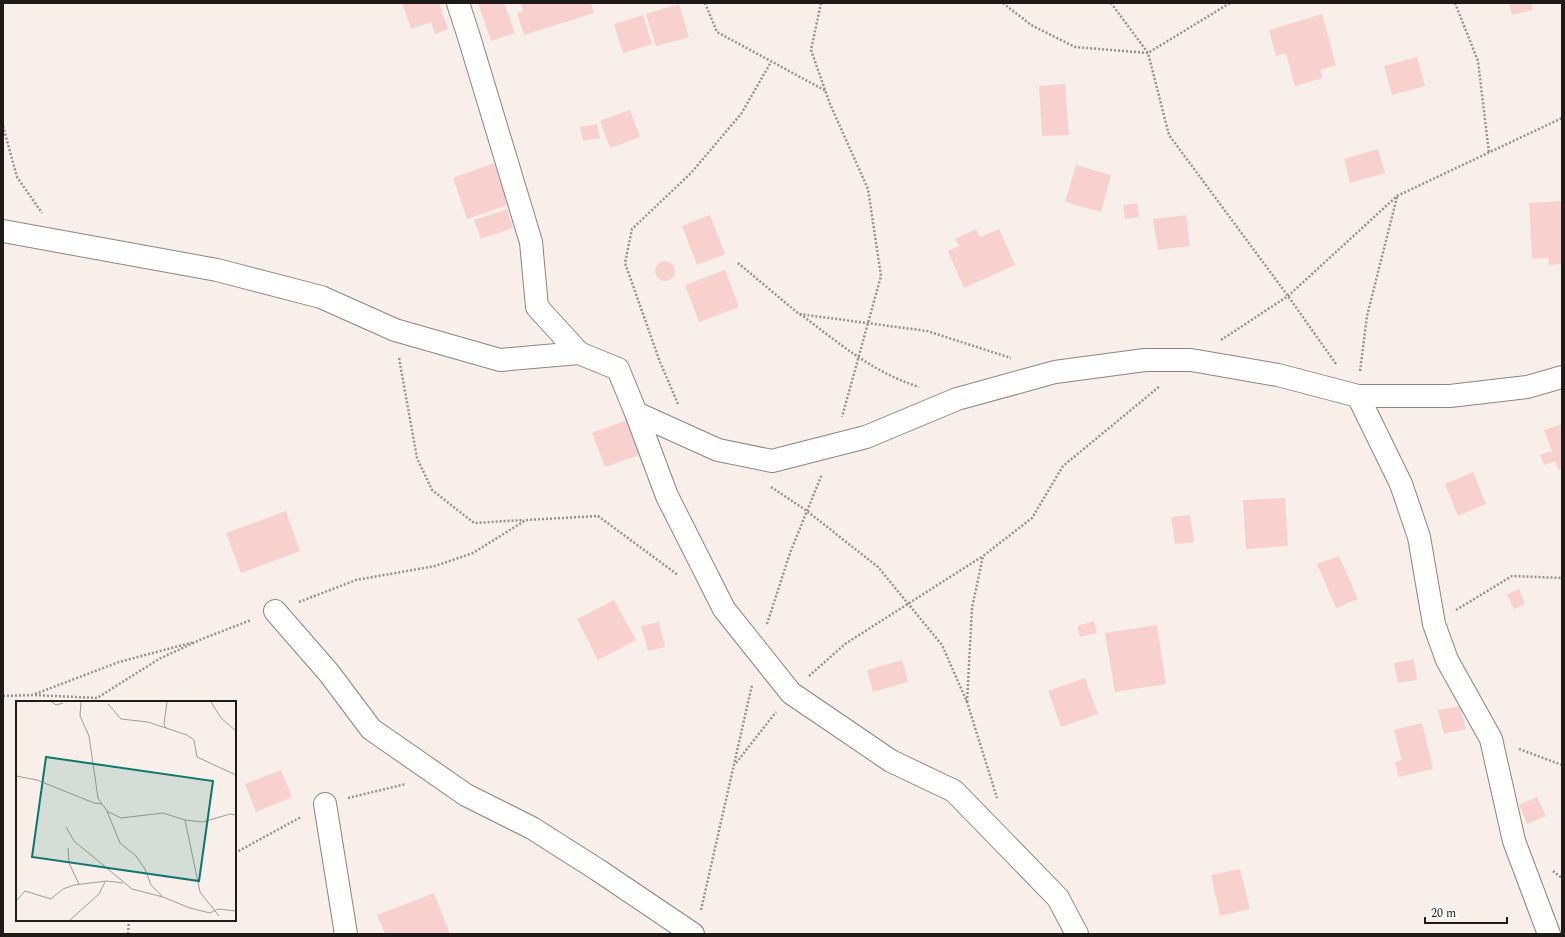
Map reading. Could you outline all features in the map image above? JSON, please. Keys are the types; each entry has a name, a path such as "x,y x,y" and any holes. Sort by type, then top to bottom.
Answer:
{"street":[{"path":"458,3 470,36 531,242 537,307 579,353 618,369 636,412 667,496 724,609 791,693 891,761 954,791 1058,898 1077,934"},
{"path":"3,231 62,243 217,270 321,297 395,330 500,360 579,353"},
{"path":"636,412 718,450 772,461 866,437 957,399 1055,372 1145,360 1191,360 1278,375 1358,396 1450,396 1527,387 1562,377"},
{"path":"1358,396 1401,484 1419,536 1434,624 1447,660 1491,739 1514,841 1549,934"},
{"path":"276,611 329,673 371,729 466,795 532,828 598,870 693,934"},
{"path":"325,804 346,934"}],"path":[{"path":"705,3 717,32 826,91"},
{"path":"822,3 811,50 830,104 868,189 882,276 834,446"},
{"path":"1003,3 1031,25 1075,48 1148,53 1230,3"},
{"path":"1111,3 1148,53 1169,136 1288,296 1336,365"},
{"path":"1455,3 1478,60 1489,153"},
{"path":"692,438 660,362 625,263 632,230 691,173 741,114 771,62"},
{"path":"1191,360 1288,296 1397,196 1562,118"},
{"path":"3,126 17,177 62,243"},
{"path":"1358,396 1367,316 1397,196"},
{"path":"738,263 799,314 859,358 901,381 957,399"},
{"path":"799,314 869,322 927,331 1017,360"},
{"path":"395,330 417,458 432,490 474,523 598,516 680,576"},
{"path":"734,765 791,693 845,644 909,605 984,556 1032,518 1063,466 1160,385"},
{"path":"769,485 807,511 878,567 942,644 967,702 998,802"},
{"path":"3,696 33,695 96,698 158,659 202,639 356,580 435,566 473,553 526,520"},
{"path":"967,702 972,608 984,556"},
{"path":"1434,624 1512,576 1562,578"},
{"path":"33,695 119,662 202,639"},
{"path":"1491,739 1562,765"},
{"path":"128,934 129,921"}],"building":[{"path":"402,3 439,3 448,29 435,34 431,22 411,29"},
{"path":"478,3 504,3 515,33 491,41"},
{"path":"521,3 591,3 594,13 524,35 517,13 523,11"},
{"path":"1509,3 1531,3 1533,10 1512,15"},
{"path":"679,4 689,37 656,46 646,14"},
{"path":"1322,14 1336,65 1320,70 1323,78 1295,86 1286,53 1276,56 1269,30"},
{"path":"643,15 652,44 623,53 614,24"},
{"path":"1417,57 1425,86 1392,95 1384,66"},
{"path":"1065,84 1069,135 1042,136 1039,86"},
{"path":"630,110 640,137 610,148 600,121"},
{"path":"597,124 600,138 583,141 580,127"},
{"path":"1378,149 1385,173 1350,183 1344,159"},
{"path":"494,163 508,205 467,219 453,178"},
{"path":"1076,165 1111,175 1101,212 1065,202"},
{"path":"1562,201 1562,264 1549,265 1548,258 1532,259 1529,203"},
{"path":"1137,203 1139,217 1125,219 1123,205"},
{"path":"507,209 513,228 481,239 474,220"},
{"path":"710,215 725,254 697,265 682,226"},
{"path":"1186,215 1190,246 1158,250 1153,219"},
{"path":"976,229 980,237 999,229 1015,265 964,288 948,251 959,246 955,239"},
{"path":"665,261 672,264 675,271 672,278 665,281 658,278 655,271 658,264"},
{"path":"725,270 739,307 699,322 685,285"},
{"path":"627,420 640,455 605,467 592,433"},
{"path":"1562,424 1562,469 1558,470 1555,461 1544,465 1540,455 1552,451 1544,430"},
{"path":"1473,472 1486,504 1458,516 1445,484"},
{"path":"1285,498 1288,546 1246,549 1243,500"},
{"path":"286,511 300,551 241,573 226,533"},
{"path":"1190,515 1194,542 1175,544 1171,517"},
{"path":"1339,556 1358,599 1336,608 1317,564"},
{"path":"1519,589 1525,604 1514,609 1507,594"},
{"path":"614,600 636,640 598,660 577,619"},
{"path":"1094,621 1097,633 1080,637 1077,626"},
{"path":"659,622 665,647 648,651 641,626"},
{"path":"1157,625 1166,684 1115,692 1105,633"},
{"path":"1414,659 1417,680 1398,683 1394,663"},
{"path":"902,660 908,682 873,692 867,670"},
{"path":"1085,678 1098,714 1061,727 1048,691"},
{"path":"1460,706 1466,729 1444,734 1438,710"},
{"path":"1422,723 1433,769 1399,777 1395,762 1402,760 1394,730"},
{"path":"281,770 292,797 256,812 245,784"},
{"path":"1537,797 1546,816 1527,824 1519,805"},
{"path":"1240,869 1250,909 1220,916 1211,875"},
{"path":"434,893 450,934 385,934 377,915"}]}
